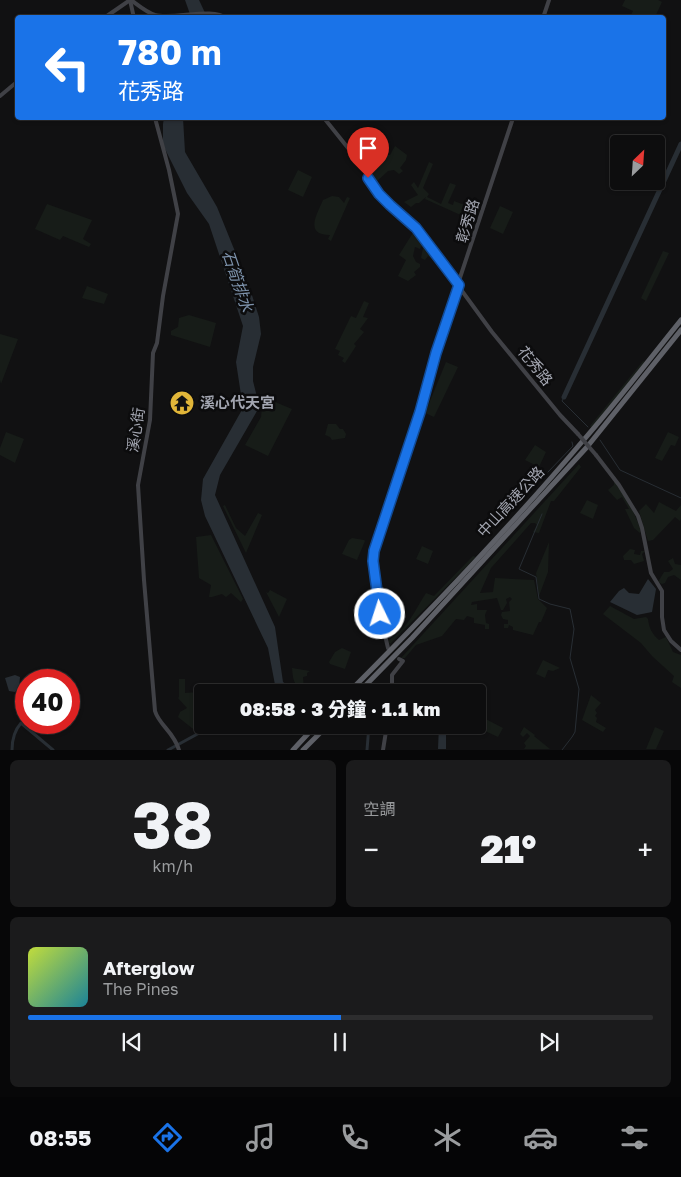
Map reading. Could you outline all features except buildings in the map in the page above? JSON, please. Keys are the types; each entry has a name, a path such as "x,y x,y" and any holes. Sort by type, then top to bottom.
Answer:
{"highway":[{"name":"中山高速公路","path":"358,684 448,590 570,456 681,320"},
{"name":"中山高速公路","path":"367,684 412,638 587,447 681,330"},
{"path":"293,750 308,734"},
{"path":"304,750 319,734"}],"street":[{"path":"130,0 154,15 218,13 221,15"},
{"path":"108,15 130,0"},
{"path":"130,0 133,15"},
{"path":"544,15 549,0"},
{"path":"0,96 15,84"},
{"name":"溪心街","path":"156,120 169,170 178,218 163,296 157,343 153,353 150,420 138,485 155,711 177,742 179,749"},
{"name":"花秀路","path":"326,120 360,163 379,194 416,228 492,332 619,485 638,516 651,573 662,591 664,630 671,641 681,650"},
{"name":"彰秀路","path":"388,648 380,614 373,556 420,412 436,353 512,120"},
{"path":"392,684 392,675 401,660"},
{"path":"383,750 386,734"}],"shaded area":[{"path":"625,0 658,0 662,2 656,15 631,15 633,11 622,6"},
{"path":"395,146 407,155 400,168 403,171 399,174 394,170 388,171 375,183 367,170 379,162 381,163 390,155"},
{"path":"429,162 433,164 423,188 429,194 427,197 441,204 450,183 456,185 448,203 453,205 454,201 470,207 465,217 425,199 426,197 411,207 404,202 418,195 411,185 414,182 418,188"},
{"path":"298,170 312,177 303,197 288,190"},
{"path":"332,196 339,197 344,203 347,197 350,198 331,241 328,239 330,235 317,232 314,223 323,200"},
{"path":"47,204 92,220 83,239 91,244 89,247 63,236 60,240 35,229"},
{"path":"500,206 513,212 503,234 490,228"},
{"path":"416,228 438,259 438,263 428,256 425,260 421,258 423,248 421,246 420,249 415,247 413,256 416,262 420,264 420,267 414,272 416,275 408,281 398,276 406,260 399,255"},
{"path":"663,251 669,253 646,301 641,298"},
{"path":"87,286 108,294 104,304 82,298"},
{"path":"364,301 369,303 363,317 368,318 360,329 364,332 354,344 356,346 345,363 342,361 344,358 338,355 340,351 335,349 351,316 356,318"},
{"path":"189,315 216,323 210,347 171,335 171,331 178,327 179,318"},
{"path":"0,334 18,339 1,384 0,380"},
{"path":"643,361 645,362 592,428 590,426"},
{"path":"446,362 458,367 434,417 425,413"},
{"path":"263,397 292,409 268,456 245,445 261,417"},
{"path":"328,424 336,424 340,429 343,429 346,434 345,438 332,440 325,435"},
{"path":"6,432 24,439 15,463 0,455 0,448"},
{"path":"668,432 679,437 675,446 671,445 662,461 655,458"},
{"path":"535,445 546,452 539,467 525,460"},
{"path":"579,464 581,467 554,501 551,501 539,533 533,532 537,525 531,523 491,568 480,593 493,592 495,578 534,580 538,599 547,608 533,635 513,630 513,627 509,625 508,628 504,628 504,624 508,624 508,620 503,619 501,615 502,612 510,611 509,602 512,599 510,597 506,599 507,603 503,610 501,610 497,598 472,602 471,605 477,604 477,610 487,610 485,615 489,629 485,629 485,625 474,623 474,618 467,616 464,620 456,619 442,636 416,645 405,658 401,658"},
{"path":"614,482 616,482 630,504 641,530 640,533 634,528 625,509 629,509 622,497 617,500 608,490 614,485"},
{"path":"587,500 598,505 593,519 580,513"},
{"path":"659,502 676,511 681,505 681,519 680,521 675,517 653,540 648,541 639,511 646,504 654,513"},
{"path":"225,505 236,528 245,536 258,513 262,515 246,553 223,506"},
{"path":"211,535 243,599 241,602 231,593 226,597 222,594 209,597 211,585 199,578 196,537"},
{"path":"352,538 365,541 357,560 342,554"},
{"path":"549,542 548,572 539,596 536,573"},
{"path":"422,546 433,551 428,564 416,559"},
{"path":"630,549 635,550 634,554 640,555 641,551 645,551 642,554 644,561 634,564 631,560 624,560 623,556"},
{"path":"473,556 476,557 390,644 388,641 406,625 426,593 434,596"},
{"path":"673,558 675,564 681,565 681,580 674,575 668,577 665,583 658,582 664,572 669,572 673,569 668,561"},
{"path":"270,590 287,599 279,617 266,592 268,593"},
{"path":"610,606 634,619 646,617 651,631 659,640 666,637 673,652 681,655 681,688 672,682 674,676 641,643 603,614"},
{"path":"342,648 351,652 345,669 329,662 335,652"},
{"path":"543,660 560,668 553,671 548,670 545,678 536,674"},
{"path":"292,668 310,671 307,673 307,676 303,677 304,684 296,684"},
{"path":"179,679 185,679 185,693 194,692 194,730 178,717 180,712 187,708 179,697"},
{"path":"591,695 601,703 595,710 597,713 595,716 597,718 596,722 606,728 603,732 582,720"},
{"path":"486,719 503,728 498,737 486,731"},
{"path":"524,727 550,749 524,749 526,746 524,743 530,736 527,733 523,737 520,734"},
{"path":"655,727 664,731 656,749 646,749"}],"water":[{"path":"185,0 199,0 206,15 190,15"},
{"name":"石筍排水","path":"164,120 183,120 185,152 217,207 249,286 259,317 261,334 253,367 253,381 258,401 257,411 220,475 215,495 275,627 283,682 286,684 275,684 268,648 205,516 201,500 203,479 243,408 236,362 243,326 209,224 187,193 163,145"},
{"path":"648,579 656,589 652,612 637,615 610,602 624,588 629,593 639,594"},
{"path":"15,675 15,692 9,691 5,678"},
{"path":"439,734 446,734 446,749 438,749"}],"waterway":[{"path":"564,397 681,144"},
{"path":"564,397 562,401 588,427"},
{"path":"600,440 620,470 681,498"},
{"path":"548,472 573,446 572,442"},
{"path":"542,514 519,569 536,577 539,599 570,609 574,629 570,658 579,689 575,732 562,750"},
{"path":"12,750 14,735 21,723 53,750"},
{"path":"168,750 197,734"},
{"path":"367,750 368,734"}],"place":[{"name":"溪心代天宮","path":"182,403"}],"route":[{"path":"368,178 379,194 399,214 412,223 459,285 436,353 420,412 388,513 374,551 373,561 380,614"}]}
